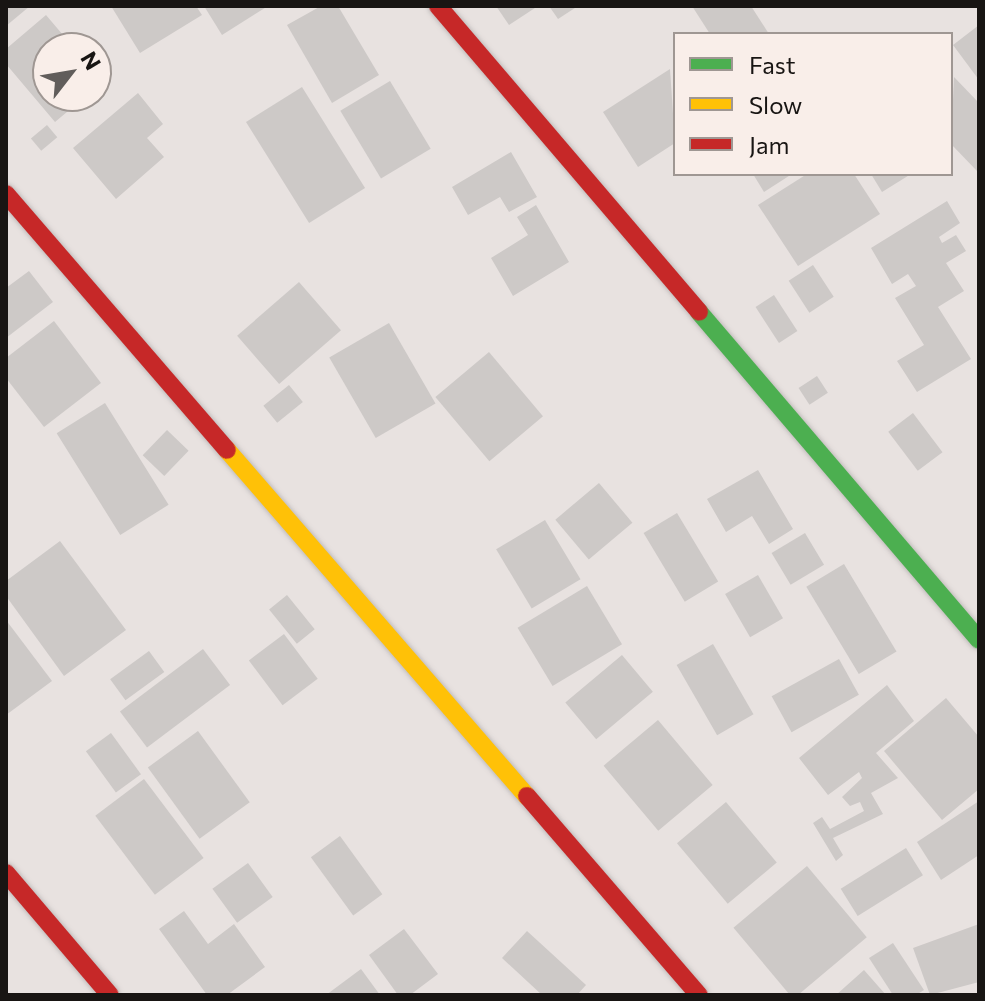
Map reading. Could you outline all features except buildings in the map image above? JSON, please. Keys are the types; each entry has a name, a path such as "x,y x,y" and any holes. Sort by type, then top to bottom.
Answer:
{"street":[{"path":"438,6 979,640"},
{"path":"6,194 699,995"},
{"path":"6,873 110,995"}],"traffic: fast":[{"path":"699,312 979,640"}],"traffic: slow":[{"path":"227,450 527,796"}],"traffic: jam":[{"path":"438,6 699,312"},
{"path":"6,194 227,450"},
{"path":"527,796 699,995"},
{"path":"6,873 110,995"}]}
